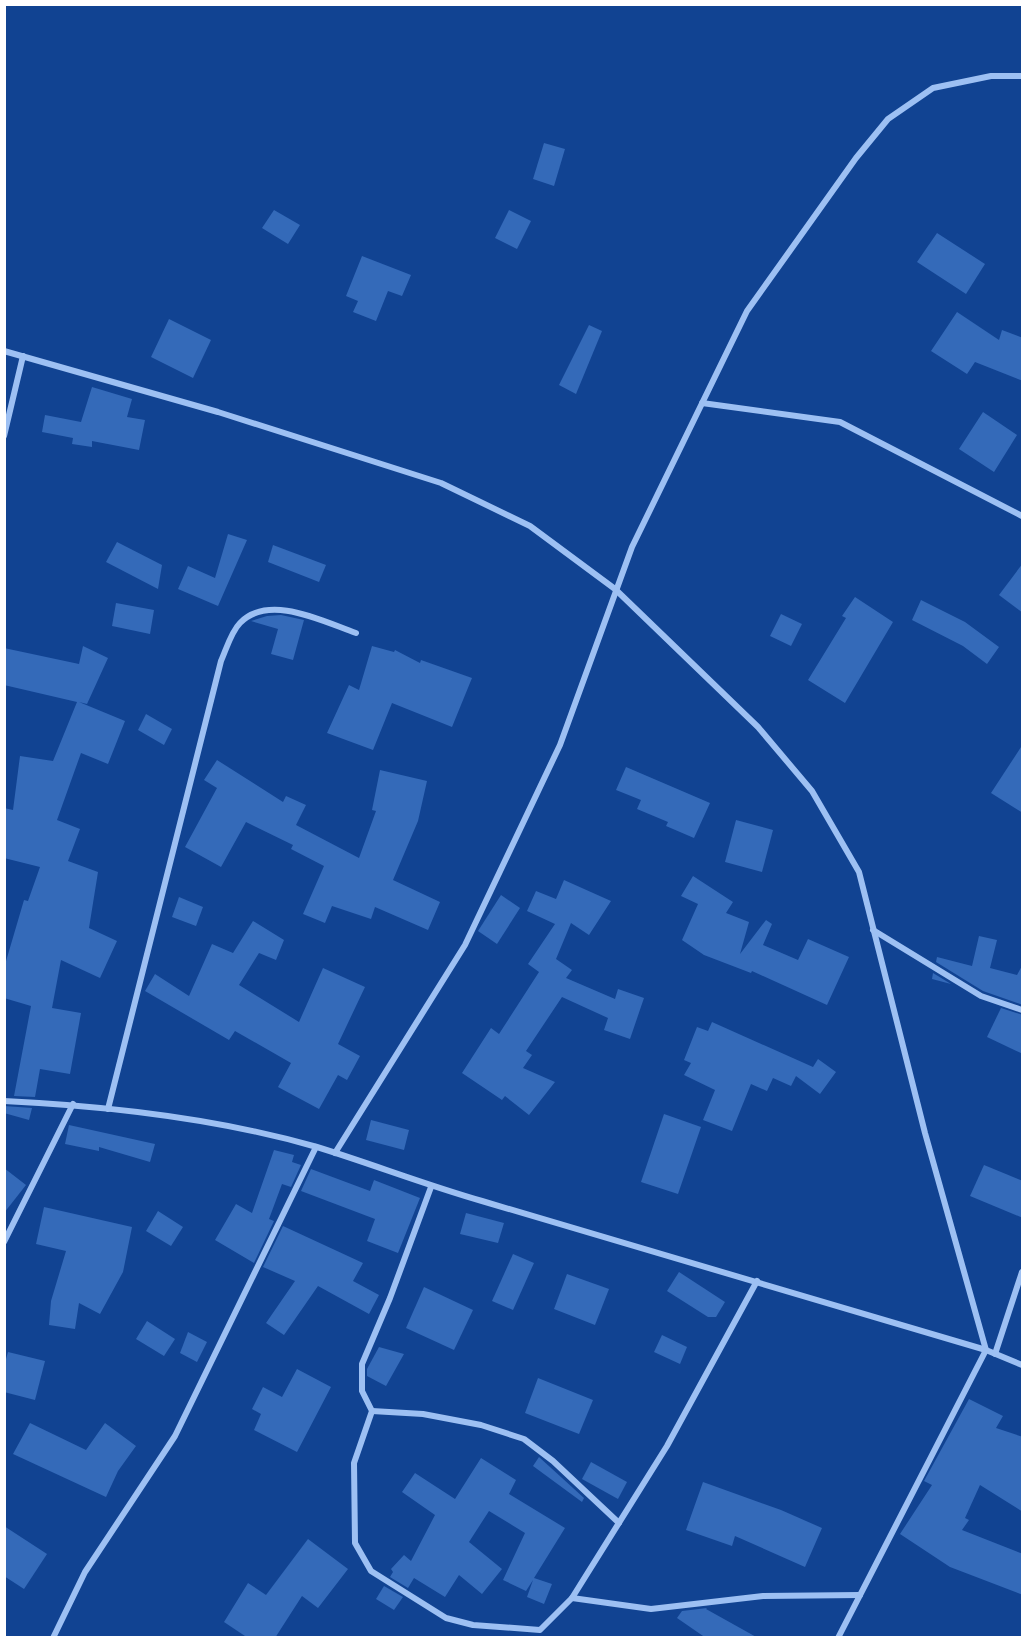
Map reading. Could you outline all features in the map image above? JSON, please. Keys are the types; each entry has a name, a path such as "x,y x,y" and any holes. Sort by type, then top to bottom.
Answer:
{"street":[{"path":"335,1154 465,945 560,745 615,589 632,548 747,311 856,158 888,119 933,88 991,76 1023,76"},
{"path":"4,351 218,412 441,483 530,526 615,589 758,727 812,791 859,872 925,1133 986,1350 838,1638"},
{"path":"4,436 23,356"},
{"path":"702,403 840,422 1023,516"},
{"path":"108,1109 221,661 240,623 262,611 282,608 356,633"},
{"path":"873,930 981,996 1023,1010"},
{"path":"4,1101 73,1104 190,1119 316,1147 431,1187 757,1281 986,1350 1023,1365"},
{"path":"4,1242 73,1104"},
{"path":"53,1638 85,1572 175,1436 316,1147"},
{"path":"431,1187 390,1298 362,1364 362,1391 372,1411 354,1463 356,1543 372,1571 446,1618 473,1625 540,1630 572,1598 667,1446 757,1281"},
{"path":"995,1354 1023,1272"},
{"path":"372,1411 423,1414 481,1425 524,1439 553,1461 619,1523"},
{"path":"572,1598 651,1609 763,1596 860,1595"},
{"path":"540,1630 545,1638"}],"building":[{"path":"544,143 565,149 554,186 533,179"},
{"path":"274,210 300,225 288,244 262,228"},
{"path":"509,210 531,221 517,249 495,238"},
{"path":"937,233 985,264 966,294 917,262"},
{"path":"362,256 411,275 402,296 388,291 376,321 353,312 358,301 346,296"},
{"path":"957,312 999,340 1002,330 1023,338 1023,381 975,362 967,374 931,351"},
{"path":"169,319 211,340 193,378 151,357"},
{"path":"589,325 602,331 576,394 559,385"},
{"path":"92,387 132,399 127,417 145,420 139,450 92,441 92,447 72,444 73,438 42,432 45,415 81,422"},
{"path":"983,412 1017,435 994,472 959,449"},
{"path":"228,534 247,540 218,606 178,589 188,566 215,578"},
{"path":"117,542 162,565 158,589 106,562"},
{"path":"273,545 326,565 319,582 268,562"},
{"path":"1023,563 1023,613 999,595"},
{"path":"855,597 893,622 845,703 808,680 846,618 842,616"},
{"path":"921,600 965,622 999,647 987,664 963,646 912,620"},
{"path":"116,603 154,610 150,634 112,626"},
{"path":"781,614 802,624 791,646 770,636"},
{"path":"281,615 304,620 293,660 271,654 278,629 251,621"},
{"path":"83,646 108,658 87,704 79,702 125,721 108,764 81,753 57,820 80,829 68,861 98,872 89,928 117,941 100,978 61,960 52,1008 81,1013 70,1074 40,1069 35,1097 14,1096 31,1006 4,998 4,968 24,900 28,901 40,867 4,858 4,808 13,810 20,756 53,761 77,702 4,685 4,648 79,664"},
{"path":"372,646 394,652 395,650 420,663 421,660 472,678 452,727 392,703 373,750 327,733 349,685 359,690"},
{"path":"146,714 172,729 164,745 138,730"},
{"path":"1023,744 1023,813 991,793"},
{"path":"217,760 283,802 286,796 306,805 296,825 359,858 376,811 372,810 380,770 427,781 418,821 393,880 440,902 428,930 375,907 371,919 332,906 325,923 303,914 324,866 291,849 293,845 246,822 221,867 185,847 217,788 204,780"},
{"path":"626,767 710,803 694,838 666,826 668,822 637,809 641,800 616,790"},
{"path":"736,820 773,830 762,872 725,862"},
{"path":"693,876 733,902 726,913 749,922 740,954 766,920 772,924 763,945 798,960 808,939 849,957 827,1005 752,971 751,973 704,955 682,940 698,904 681,896"},
{"path":"564,880 611,901 589,935 571,923 556,959 572,970 566,978 615,999 618,989 644,998 630,1039 604,1030 608,1018 562,997 526,1051 532,1055 523,1068 555,1082 529,1115 505,1096 502,1100 462,1073 491,1028 499,1034 539,972 528,964 555,924 527,911 536,891 556,899"},
{"path":"501,895 520,908 497,944 478,931"},
{"path":"179,897 203,907 196,926 172,917"},
{"path":"253,921 284,940 276,960 259,953 239,985 299,1022 323,968 365,987 338,1044 360,1056 347,1080 338,1075 319,1109 278,1087 291,1063 235,1031 229,1040 145,991 155,974 189,996 212,944 233,953"},
{"path":"979,936 997,940 990,968 1017,975 1023,964 1023,1005 983,991 936,962 937,957 972,966"},
{"path":"933,973 951,984 932,979"},
{"path":"1001,1008 1023,1015 1023,1054 987,1037"},
{"path":"712,1022 813,1067 818,1059 836,1072 820,1094 796,1076 791,1086 773,1078 767,1091 751,1084 732,1131 703,1120 715,1090 684,1075 691,1063 684,1060 697,1027 708,1031"},
{"path":"4,1106 32,1108 29,1120 4,1113"},
{"path":"664,1114 701,1127 678,1194 641,1182"},
{"path":"371,1120 409,1130 404,1150 366,1140"},
{"path":"69,1125 155,1144 150,1162 99,1147 99,1151 65,1144"},
{"path":"274,1150 294,1155 292,1162 301,1165 291,1187 282,1184 269,1219 274,1221 254,1263 215,1240 236,1204 252,1213"},
{"path":"984,1165 1023,1181 1023,1218 970,1196"},
{"path":"4,1168 26,1185 4,1213"},
{"path":"311,1169 370,1191 374,1180 420,1198 398,1253 367,1241 375,1219 301,1191"},
{"path":"44,1207 132,1227 123,1272 100,1314 79,1303 75,1329 49,1325 51,1301 66,1251 36,1244"},
{"path":"158,1211 183,1227 171,1246 146,1231"},
{"path":"466,1213 504,1223 498,1243 460,1234"},
{"path":"283,1226 363,1263 353,1281 379,1295 369,1314 318,1286 284,1335 266,1323 295,1281 263,1267"},
{"path":"513,1254 534,1263 513,1310 492,1301"},
{"path":"679,1272 725,1302 716,1317 708,1317 667,1291"},
{"path":"567,1274 609,1289 595,1325 554,1309"},
{"path":"424,1287 473,1310 454,1350 406,1328"},
{"path":"147,1321 175,1339 164,1356 136,1339"},
{"path":"188,1332 207,1342 197,1362 180,1353"},
{"path":"662,1335 687,1347 680,1364 654,1352"},
{"path":"379,1347 404,1354 386,1386 367,1376 367,1369"},
{"path":"8,1352 45,1361 35,1400 4,1392 4,1366"},
{"path":"297,1369 331,1387 297,1452 254,1430 261,1414 252,1409 263,1387 282,1397"},
{"path":"538,1378 593,1400 579,1434 525,1413"},
{"path":"969,1399 1003,1416 996,1428 1023,1437 1023,1512 980,1485 965,1518 969,1520 962,1530 1023,1554 1023,1595 950,1567 900,1534 932,1485 924,1481"},
{"path":"30,1423 86,1450 105,1423 136,1446 118,1471 106,1497 13,1454"},
{"path":"539,1457 584,1498 582,1502 533,1466"},
{"path":"481,1458 516,1480 509,1494 565,1528 534,1578 552,1584 544,1604 527,1597 533,1580 526,1591 503,1580 525,1533 489,1511 469,1542 502,1569 482,1594 459,1575 445,1597 414,1578 408,1588 390,1577 393,1572 391,1569 404,1555 411,1561 435,1515 402,1492 415,1473 455,1499"},
{"path":"591,1462 627,1482 618,1499 582,1479"},
{"path":"703,1482 781,1510 822,1528 805,1567 735,1536 732,1546 686,1530"},
{"path":"4,1526 47,1554 24,1589 4,1576"},
{"path":"308,1539 348,1569 318,1608 302,1596 275,1638 248,1638 224,1622 248,1583 266,1595"},
{"path":"384,1586 403,1597 394,1610 376,1599"},
{"path":"707,1608 758,1638 706,1638 677,1618 682,1611"}]}
